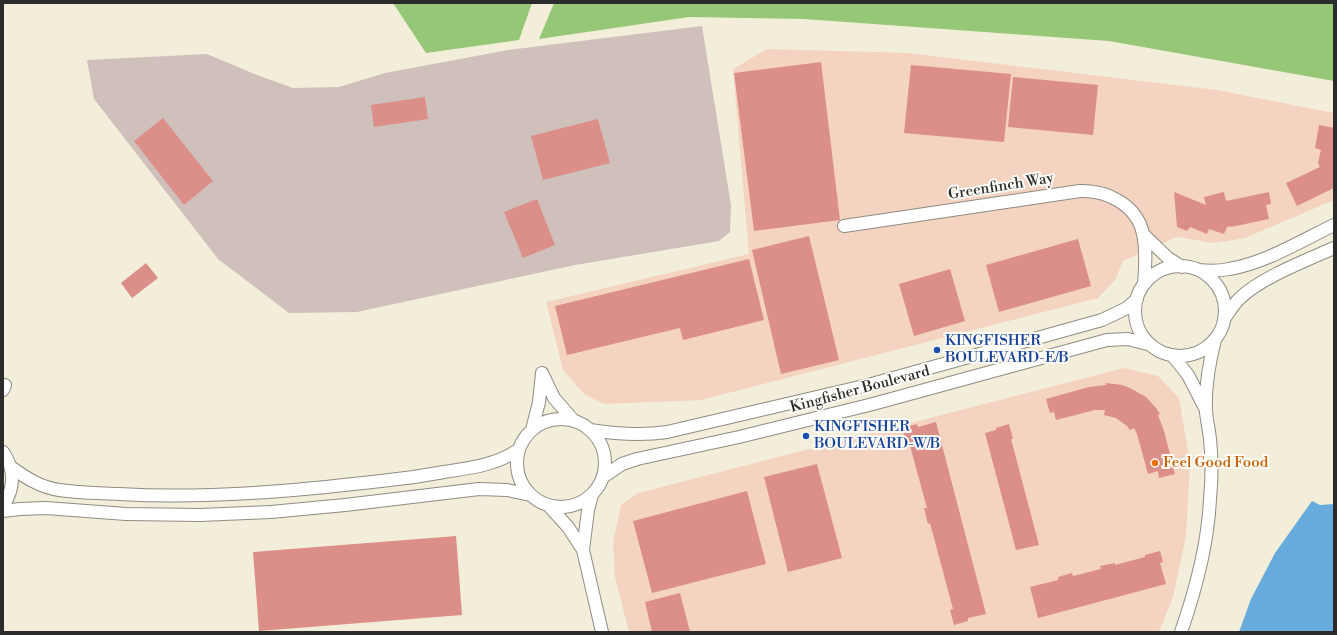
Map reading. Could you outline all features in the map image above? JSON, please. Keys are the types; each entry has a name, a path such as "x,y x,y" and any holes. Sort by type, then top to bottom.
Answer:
{"street":[{"name":"Greenfinch Way","path":"844,226 1047,196 1090,191 1106,194 1128,208 1137,219 1143,234 1145,264 1144,284"},
{"path":"1215,340 1206,347 1190,354 1172,355 1151,345 1138,326 1135,316 1137,299 1144,284 1153,275 1166,268 1182,267 1199,270 1221,270 1242,266 1270,256 1334,225"},
{"name":"Greenfinch Way","path":"1143,234 1168,258 1182,267"},
{"path":"1224,319 1239,299 1254,288 1271,278 1334,248"},
{"path":"1181,632 1193,597 1202,562 1207,532 1211,464 1210,439 1206,411 1209,368 1215,340 1223,326 1224,319 1224,302 1217,286 1207,275 1199,270"},
{"name":"Kingfisher Boulevard","path":"590,430 616,434 639,435 667,432 868,385 1098,322 1127,308 1137,299"},
{"name":"Kingfisher Boulevard","path":"603,477 622,464 637,459 747,435 873,404 1107,340 1128,339 1151,345"},
{"path":"1172,355 1188,375 1206,411"},
{"path":"532,430 539,402 542,373 554,398 574,421 590,430 597,437 602,446 604,456 605,467 603,477 592,495 584,501 566,507 541,503 530,495 520,479 516,461 518,450 526,436 532,430 548,421 556,419 574,421"},
{"path":"11,467 26,478 59,490 143,495 240,494 310,489 405,478 471,468 501,460 518,450"},
{"path":"3,452 11,467 12,480 7,500 3,506"},
{"path":"3,510 40,508 126,514 200,516 271,512 345,505 479,489 507,490 530,495"},
{"path":"583,550 588,510 592,495"},
{"path":"548,505 568,527 583,550 602,632"}],"shaded area":[{"path":"702,26 731,205 730,232 719,241 575,265 357,312 289,313 218,259 94,99 87,60 207,54 293,88 339,87 385,73 508,50"},
{"path":"767,49 908,53 1217,90 1334,113 1334,200 1245,238 1214,243 1177,237 1123,261 1115,280 1098,298 701,400 604,404 584,394 563,370 546,302 749,254 733,69"},
{"path":"1124,368 1158,376 1179,398 1190,463 1186,536 1173,597 1159,632 629,632 615,577 613,542 621,505 638,493"}],"green space":[{"path":"393,3 532,3 519,40 426,53"},
{"path":"554,3 1334,3 1334,81 1109,41 804,19 689,17 539,39"}],"water":[{"path":"1312,501 1320,505 1334,504 1334,632 1239,632 1251,599 1275,553"}],"building":[{"path":"821,62 840,220 754,231 734,73"},
{"path":"911,65 1011,74 1004,142 904,133"},
{"path":"1013,77 1098,85 1093,135 1008,127"},
{"path":"425,97 428,119 374,127 371,105"},
{"path":"163,118 213,181 184,205 134,141"},
{"path":"598,119 610,163 543,180 531,136"},
{"path":"1319,125 1334,128 1334,188 1297,206 1286,183 1320,167 1318,163 1321,150 1315,148"},
{"path":"1174,192 1206,205 1204,197 1224,192 1226,201 1269,192 1271,204 1266,205 1269,219 1227,227 1224,234 1209,229 1207,234 1190,227 1187,231 1177,227"},
{"path":"537,199 555,245 523,258 504,212"},
{"path":"809,236 839,360 781,374 752,250"},
{"path":"1078,239 1091,286 999,312 986,265"},
{"path":"749,259 764,320 683,340 680,328 567,355 555,306"},
{"path":"146,263 158,278 132,298 121,283"},
{"path":"950,269 965,321 914,336 899,284"},
{"path":"1106,383 1122,385 1130,388 1146,397 1156,408 1160,414 1158,415 1164,431 1175,474 1159,478 1158,471 1148,474 1134,428 1130,430 1116,418 1104,415 1105,410 1095,410 1056,420 1054,412 1050,413 1046,399 1089,387 1106,385"},
{"path":"936,422 986,614 968,618 968,621 954,625 950,610 953,609 930,523 928,524 924,508 927,508 909,442 906,443 902,428 917,424 918,427"},
{"path":"1009,424 1013,439 1011,439 1039,545 1016,550 985,433"},
{"path":"817,464 842,558 788,572 764,477"},
{"path":"747,491 766,564 652,593 633,521"},
{"path":"456,536 462,615 259,631 253,552"},
{"path":"1160,551 1163,562 1160,563 1166,584 1038,618 1030,587 1058,580 1058,577 1072,573 1073,576 1101,569 1100,566 1115,563 1115,565 1145,557 1145,555"},
{"path":"680,593 690,632 652,632 645,602"}],"place":[{"name":"KINGFISHER BOULEVARD-E/B","path":"937,350"},
{"name":"KINGFISHER BOULEVARD-W/B","path":"806,436"},
{"name":"Feel Good Food","path":"1155,463"}]}
